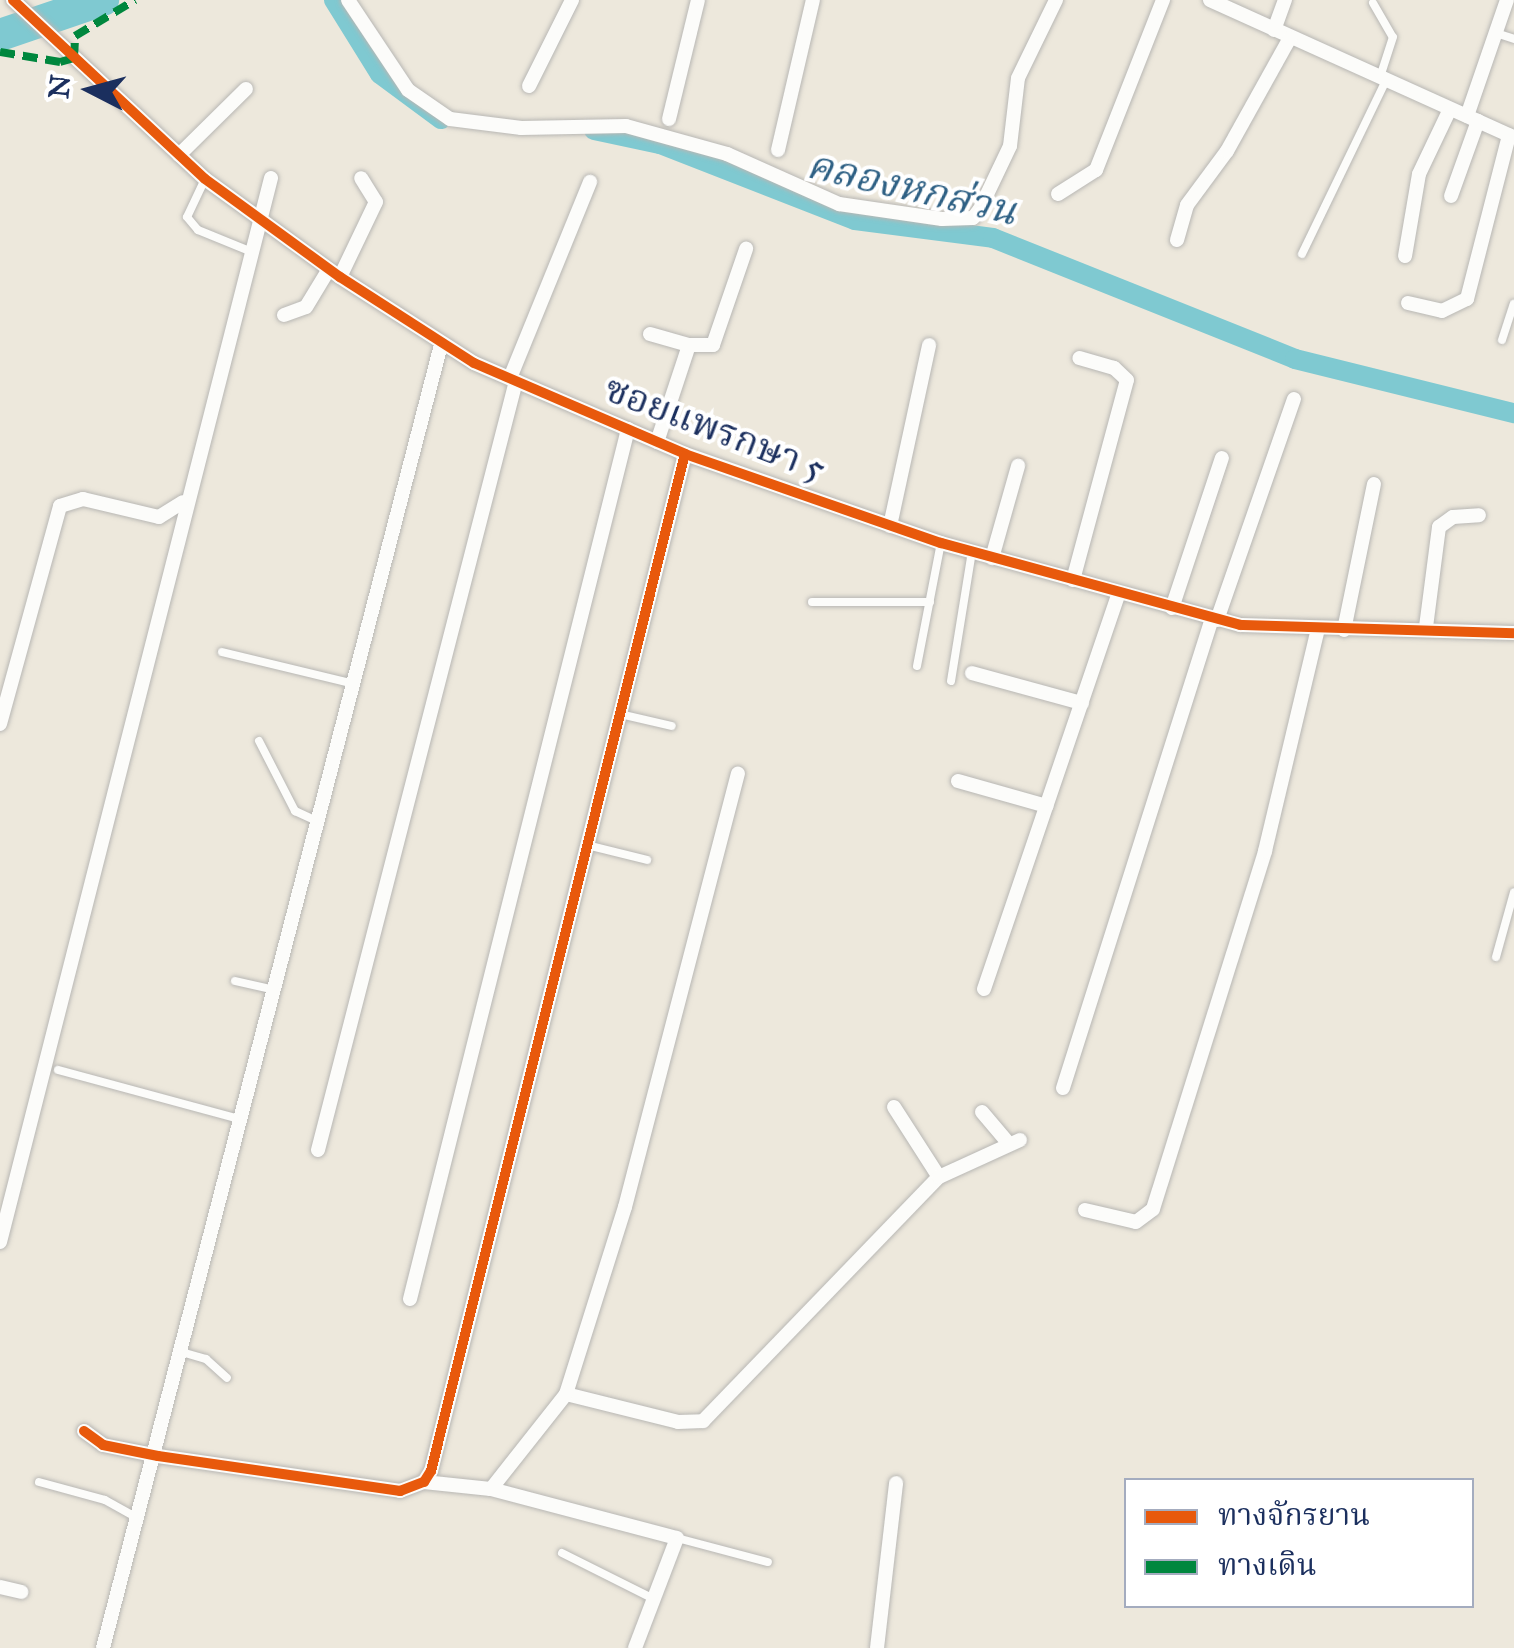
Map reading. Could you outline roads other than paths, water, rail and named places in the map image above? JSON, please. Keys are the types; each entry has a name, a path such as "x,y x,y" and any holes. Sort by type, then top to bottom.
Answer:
{"street":[{"name":"ซอยแพรกษา 5","path":"14,0 205,179 335,273 441,344 513,380 685,454 942,543 1214,619 1318,630 1426,627 1514,633"},
{"path":"348,0 408,90 450,119 521,128 626,126 727,154 839,204 942,219 970,218 980,208 1010,146 1018,78 1056,0"},
{"path":"529,86 572,0"},
{"path":"668,119 698,0"},
{"path":"778,150 813,0"},
{"path":"1058,194 1096,170 1163,0"},
{"path":"1210,0 1511,136 1467,299 1442,311 1408,303"},
{"path":"1274,30 1285,0"},
{"path":"1451,196 1507,0"},
{"path":"1178,240 1187,204 1227,151 1290,38"},
{"path":"179,154 246,89"},
{"path":"1406,256 1419,174 1450,108"},
{"path":"0,1242 256,218 271,178"},
{"path":"284,314 306,307 335,273 376,202 361,178"},
{"path":"318,1150 513,380 590,182"},
{"path":"650,334 689,345 713,345 746,249"},
{"path":"104,1648 158,1456 441,344"},
{"path":"657,442 689,345"},
{"path":"890,526 928,345"},
{"path":"1072,580 1127,380 1114,368 1078,358"},
{"path":"1063,1088 1214,619 1294,399"},
{"path":"410,1299 628,429"},
{"path":"424,1482 435,1459 685,454"},
{"path":"1172,608 1222,458"},
{"path":"992,558 1018,466"},
{"path":"1344,630 1374,484"},
{"path":"0,724 60,506 75,498 160,517 184,501"},
{"path":"1426,627 1439,527 1453,517 1479,515"},
{"path":"984,989 1118,593"},
{"path":"1085,1210 1136,1222 1153,1208 1264,851 1318,630"},
{"path":"972,673 1082,703"},
{"path":"491,1488 566,1394 625,1207 738,774"},
{"path":"958,781 1047,806"},
{"path":"894,1107 934,1171"},
{"path":"566,1394 678,1422 703,1421 934,1171 1014,1142 982,1112"},
{"path":"84,1430 103,1446 400,1491 424,1482 491,1488 677,1538 635,1648"},
{"path":"877,1648 896,1483"},
{"path":"0,1587 21,1592"}],"lane":[{"path":"1302,254 1383,79 1394,37 1373,3"},
{"path":"1496,33 1514,39"},
{"path":"205,179 187,217 198,230 248,250"},
{"path":"1502,340 1514,304"},
{"path":"916,666 942,543"},
{"path":"951,681 972,552"},
{"path":"812,602 930,602"},
{"path":"222,652 354,684"},
{"path":"620,714 672,726"},
{"path":"259,741 296,811 319,822"},
{"path":"588,845 647,860"},
{"path":"1496,957 1514,892"},
{"path":"235,981 276,990"},
{"path":"58,1070 244,1120"},
{"path":"184,1353 206,1359 227,1378"},
{"path":"39,1482 105,1500 140,1520"},
{"path":"677,1538 768,1562"},
{"path":"562,1553 654,1599"}],"waterway":[{"path":"0,35 103,0"},
{"name":"คลองหกส่วน","path":"334,0 380,74 441,119"},
{"name":"คลองหกส่วน","path":"594,130 660,144 855,220 993,238 1295,359 1514,413"}]}
